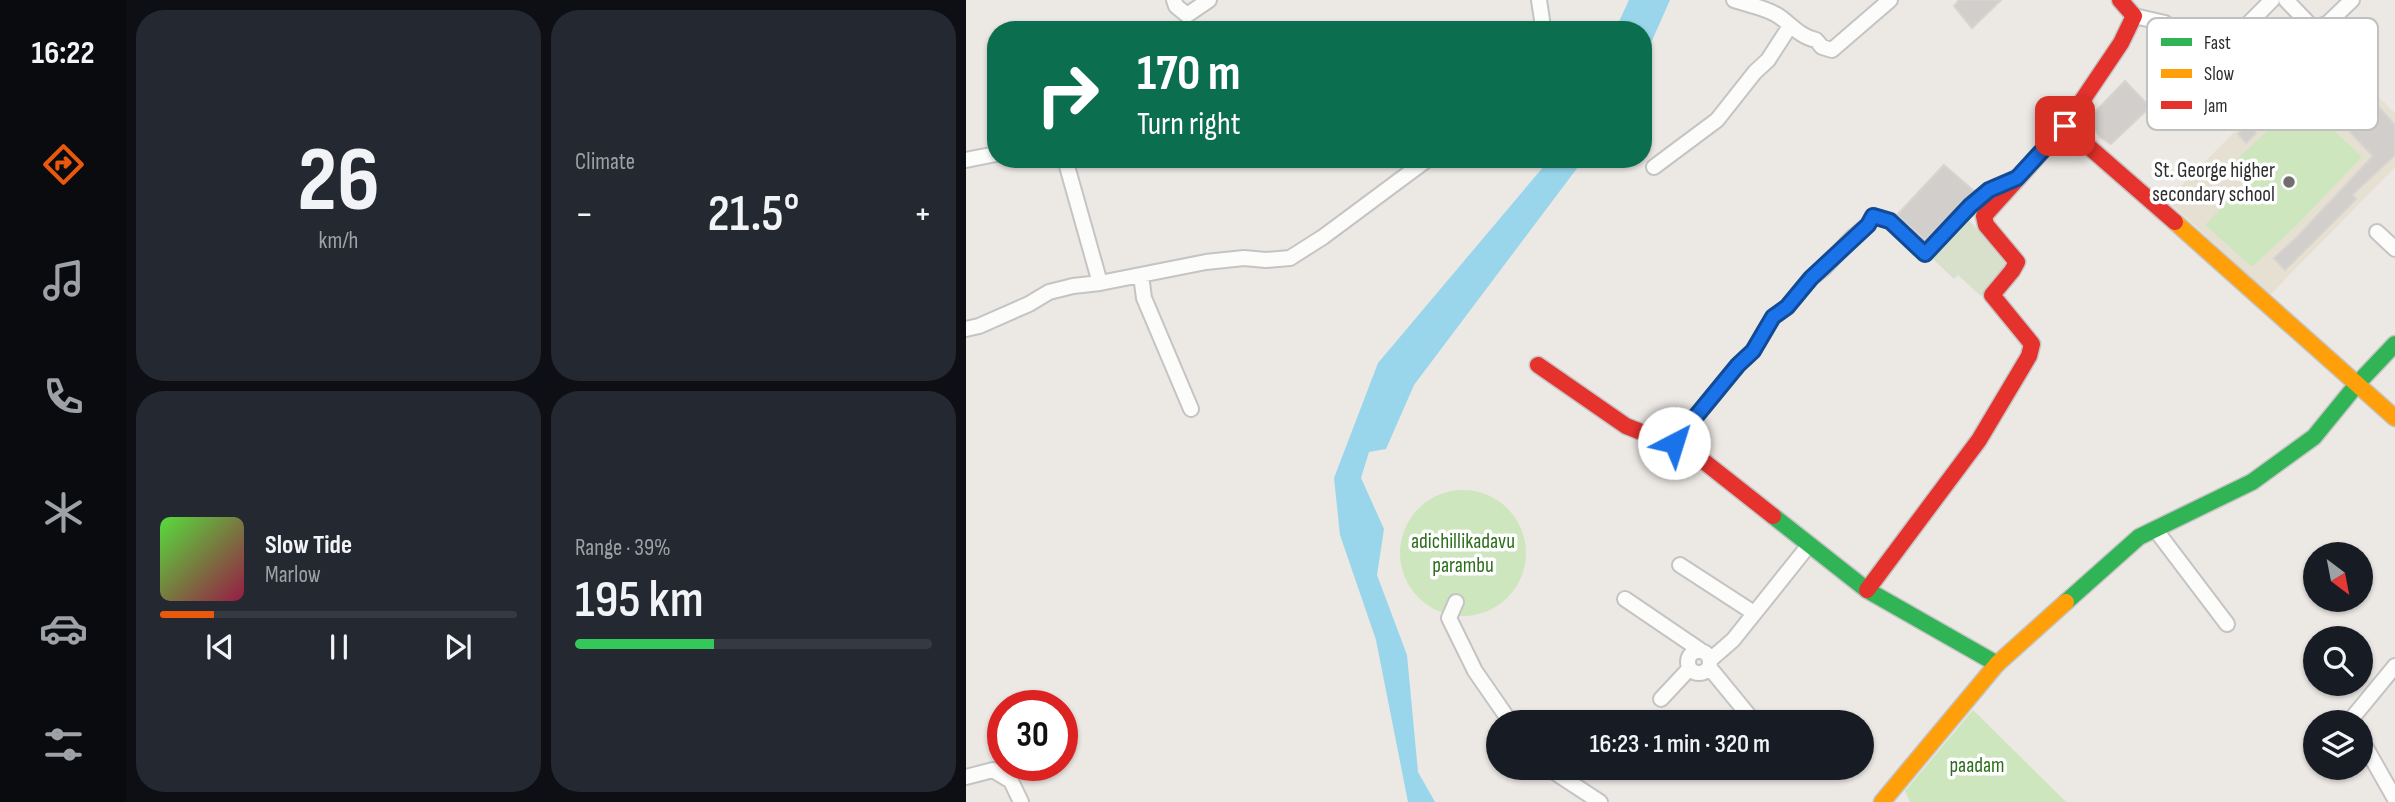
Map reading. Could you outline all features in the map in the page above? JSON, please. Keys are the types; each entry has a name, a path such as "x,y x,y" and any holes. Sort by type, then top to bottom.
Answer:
{"street":[{"path":"1174,0 1176,6 1187,15 1209,0"},
{"path":"1539,0 1542,21"},
{"path":"1734,0 1772,13 1809,39 1816,40 1822,47 1832,50 1890,0"},
{"path":"2120,0 2134,16 2147,19"},
{"path":"2254,18 2272,0"},
{"path":"2286,0 2303,18"},
{"path":"2333,18 2353,0"},
{"path":"1867,590 1979,440 2029,356 2032,344 1992,295 1996,287 2015,270 2017,261 1986,225 1983,216 2065,126 2121,43 2134,16"},
{"path":"1654,167 1717,120 1755,72 1768,60 1790,26"},
{"path":"2065,126 2395,418"},
{"path":"966,160 987,156"},
{"path":"1068,168 1100,284"},
{"path":"966,329 1017,310 1049,292 1073,286 1100,284 1244,258 1290,258 1323,237 1416,168"},
{"path":"1674,443 1738,365 1753,351 1773,317 1787,307 1811,278 1868,225 1873,216 1890,221 1925,254 1970,206 1989,190 2017,178"},
{"path":"2377,232 2395,249"},
{"path":"1141,275 1144,298 1191,409"},
{"path":"1882,802 1997,664 2108,563 2139,537 2252,482 2314,437 2358,383 2395,344"},
{"path":"1538,365 1626,426 1692,452 1867,590 1997,664"},
{"path":"2155,529 2227,624"},
{"path":"1706,659 1733,640 1809,545"},
{"path":"1680,565 1754,613"},
{"path":"1625,599 1706,659 1745,710"},
{"path":"1456,602 1449,618 1475,671 1502,710"},
{"path":"1661,699 1689,669 1687,662 1690,654 1706,659"},
{"path":"2359,710 2395,666"},
{"path":"2373,760 2395,799"},
{"path":"966,776 993,770 1011,781 1021,802"},
{"path":"1566,780 1600,802"}],"shaded area":[{"path":"2378,96 2395,113 2395,167 2270,295 2167,200 2236,130 2378,130"}],"green space":[{"path":"2268,130 2334,130 2362,157 2295,227 2252,267 2205,225 2247,181 2232,164"},
{"path":"1967,218 2011,265 1981,296 1958,275 1954,279 1931,257"},
{"name":"adichillikadavu parambu","path":"1463,490 1487,495 1507,509 1521,529 1526,553 1521,577 1507,597 1487,611 1463,616 1439,611 1419,597 1405,577 1400,553 1405,529 1419,509 1439,495"},
{"name":"paadam","path":"1973,710 2067,802 1910,802 1905,791"}],"water":[{"path":"1629,0 1670,0 1652,41 1652,21 1619,21"},
{"path":"1542,168 1577,168 1414,385 1386,449 1369,452 1361,478 1384,529 1377,575 1407,655 1418,772 1435,802 1408,802 1376,640 1340,535 1334,478 1378,363"}],"building":[{"path":"1959,0 2001,0 1972,28 1954,6"},
{"path":"2125,81 2147,104 2147,110 2111,144 2100,137 2088,119"},
{"path":"2378,106 2395,125 2395,155 2352,195 2356,199 2285,270 2274,258 2373,156 2350,132 2378,130"},
{"path":"2242,130 2253,130 2256,133 2246,143 2238,134"},
{"path":"1944,165 1974,191 1925,240 1897,215"}],"traffic: fast":[{"path":"2066,602 2139,537 2252,482 2314,437 2358,383 2395,344"},
{"path":"1773,516 1867,590 1997,664"}],"traffic: slow":[{"path":"2175,222 2395,418"},
{"path":"1882,802 1997,664 2066,602"}],"traffic: jam":[{"path":"2120,0 2134,16 2121,43 2065,126 2175,222"},
{"path":"1867,590 1979,440 2029,356 2032,344 1992,295 2017,262 1986,225 1984,216 2065,126"},
{"path":"1538,365 1626,426 1692,452 1773,516"}],"place":[{"name":"St. George higher secondary school","path":"2289,182"}],"route":[{"path":"1674,443 1738,365 1753,351 1773,317 1787,307 1811,278 1868,225 1873,216 1890,221 1925,254 1947,229 1989,190 2017,178 2065,126"}]}
